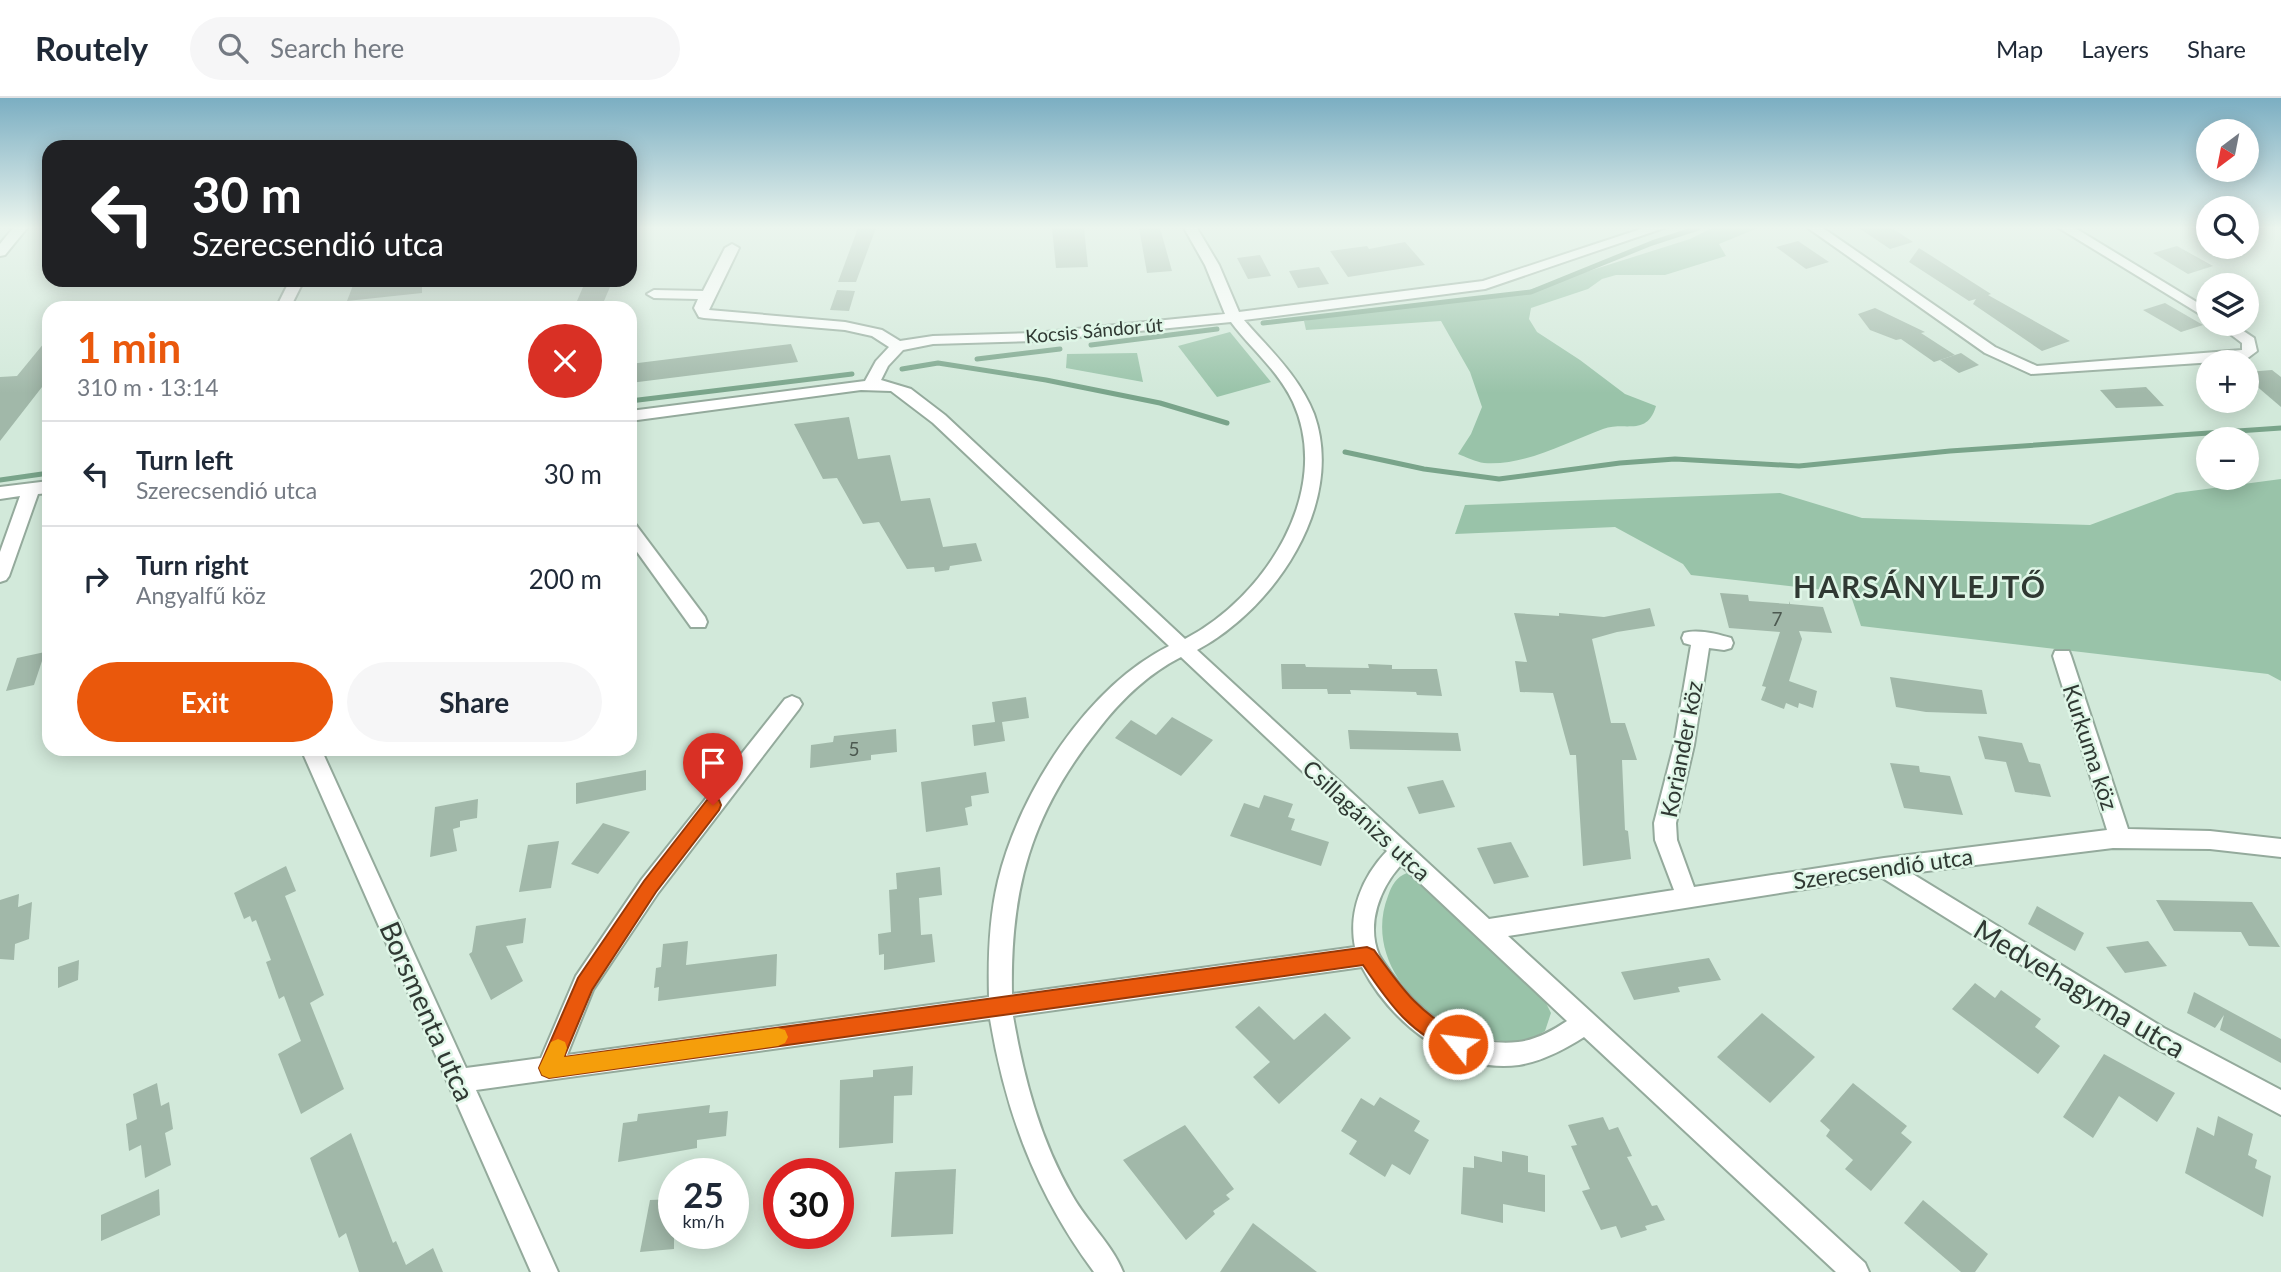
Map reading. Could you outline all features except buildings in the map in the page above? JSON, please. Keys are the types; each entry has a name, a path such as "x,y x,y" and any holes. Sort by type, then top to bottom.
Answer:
{"street":[{"path":"637,415 872,383 881,364 898,346 877,333 845,326 727,318 702,312 701,308 714,283"},
{"path":"1110,1272 1062,1201 1027,1125 998,1006 999,944 1008,882 1024,829 1045,786 1075,742 1107,704 1161,659 1209,634 1257,591 1298,529 1310,494 1311,436 1301,403 1281,369 1234,317 1219,283"},
{"name":"Kocsis Sándor út","path":"898,346 933,340 1036,337 1234,317 1492,283"},
{"path":"1893,283 1990,350 2036,371 2245,355 2250,351 2249,341 2242,336"},
{"path":"2155,283 2196,308"},
{"path":"654,294 708,295"},
{"name":"Csillagánizs utca","path":"872,383 890,384 904,389 939,419 1400,852 1487,929 1856,1272"},
{"path":"0,493 42,488"},
{"path":"0,576 31,490"},
{"path":"637,539 698,622"},
{"name":"Koriander köz","path":"1687,897 1665,840 1665,823 1684,745 1695,639 1724,643"},
{"name":"Kurkuma köz","path":"2062,656 2120,838"},
{"path":"549,1068 584,984 650,886 792,704"},
{"name":"Borsmenta utca","path":"314,756 545,1272"},
{"name":"Szerecsendió utca","path":"1487,929 2026,847 2120,838 2196,840 2281,848"},
{"path":"1400,852 1383,868 1370,890 1363,933 1367,956 1401,1004 1430,1030 1458,1044 1509,1054 1539,1049 1564,1038 1586,1022"},
{"name":"Medvehagyma utca","path":"1884,867 2146,1030 2281,1103"},
{"path":"459,1081 1367,956"}],"green space":[{"path":"1551,283 1597,283 1588,289 1531,308 1529,319 1537,332 1625,394 1656,406 1647,422 1603,429 1515,461 1474,461 1458,454 1471,434 1482,407 1470,372 1441,321 1306,330 1304,321 1326,315 1516,294"},
{"path":"1230,332 1271,382 1217,397 1178,346"},
{"path":"1137,353 1143,382 1066,368 1067,354"},
{"path":"2281,479 2281,681 2268,674 1861,626 1850,593 1691,575 1683,564 1615,527 1455,534 1465,505 1780,493 1862,518 2090,525 2176,493 2198,490 2259,490 2259,482"},
{"path":"1407,873 1545,1001 1551,1013 1545,1031 1531,1038 1511,1042 1466,1032 1423,1007 1406,988 1392,968 1384,945 1382,921 1391,888 1397,879"}],"waterway":[{"path":"1263,323 1531,292 1554,283"},
{"path":"1091,345 1217,329"},
{"path":"977,359 1060,349"},
{"path":"902,369 938,363 1046,380 1160,403 1227,423"},
{"path":"637,400 852,374"},
{"path":"1345,452 1424,469 1499,479 1620,463 1675,459 1799,466 1950,451 2281,428"},
{"path":"0,480 42,474"}],"slow traffic":[{"path":"558,1048 549,1068 778,1037"}],"district":[{"name":"HARSÁNYLEJTŐ","path":"1920,586"}],"route":[{"path":"713,805 650,886 584,984 549,1068 1367,956 1401,1004 1430,1030 1458,1044"}]}
